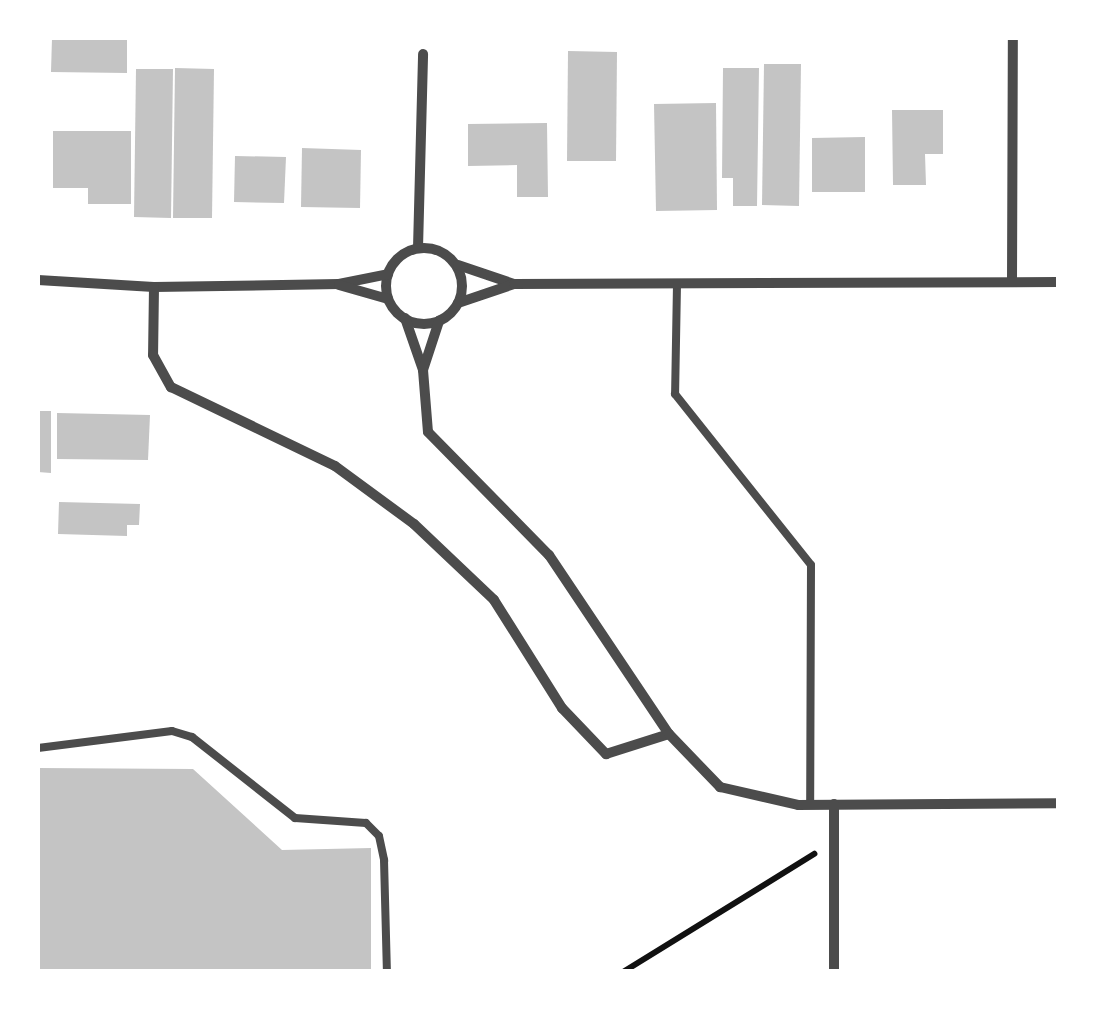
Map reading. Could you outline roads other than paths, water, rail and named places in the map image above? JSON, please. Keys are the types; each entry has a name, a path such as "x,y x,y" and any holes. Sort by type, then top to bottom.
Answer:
{"street":[{"path":"1012,38 1012,282"},
{"path":"418,248 423,54"},
{"path":"388,299 388,274 404,253 418,248 440,251 458,265 514,284 1058,282"},
{"path":"458,265 458,303"},
{"path":"38,280 154,287 338,284 388,274"},
{"path":"338,284 388,299 405,318 423,370 428,432 549,556 668,734 720,786 810,805 1058,803"},
{"path":"423,370 439,320 458,303 514,284"},
{"path":"154,287 153,356 171,387 335,466 414,524 494,600 562,708 606,754 668,734"},
{"path":"405,318 439,320"},
{"path":"834,804 834,972"}],"lane":[{"path":"678,284 675,394 811,566 810,805"},
{"path":"38,748 172,731 192,737 296,818 366,823 379,836 384,860 387,972"}]}
